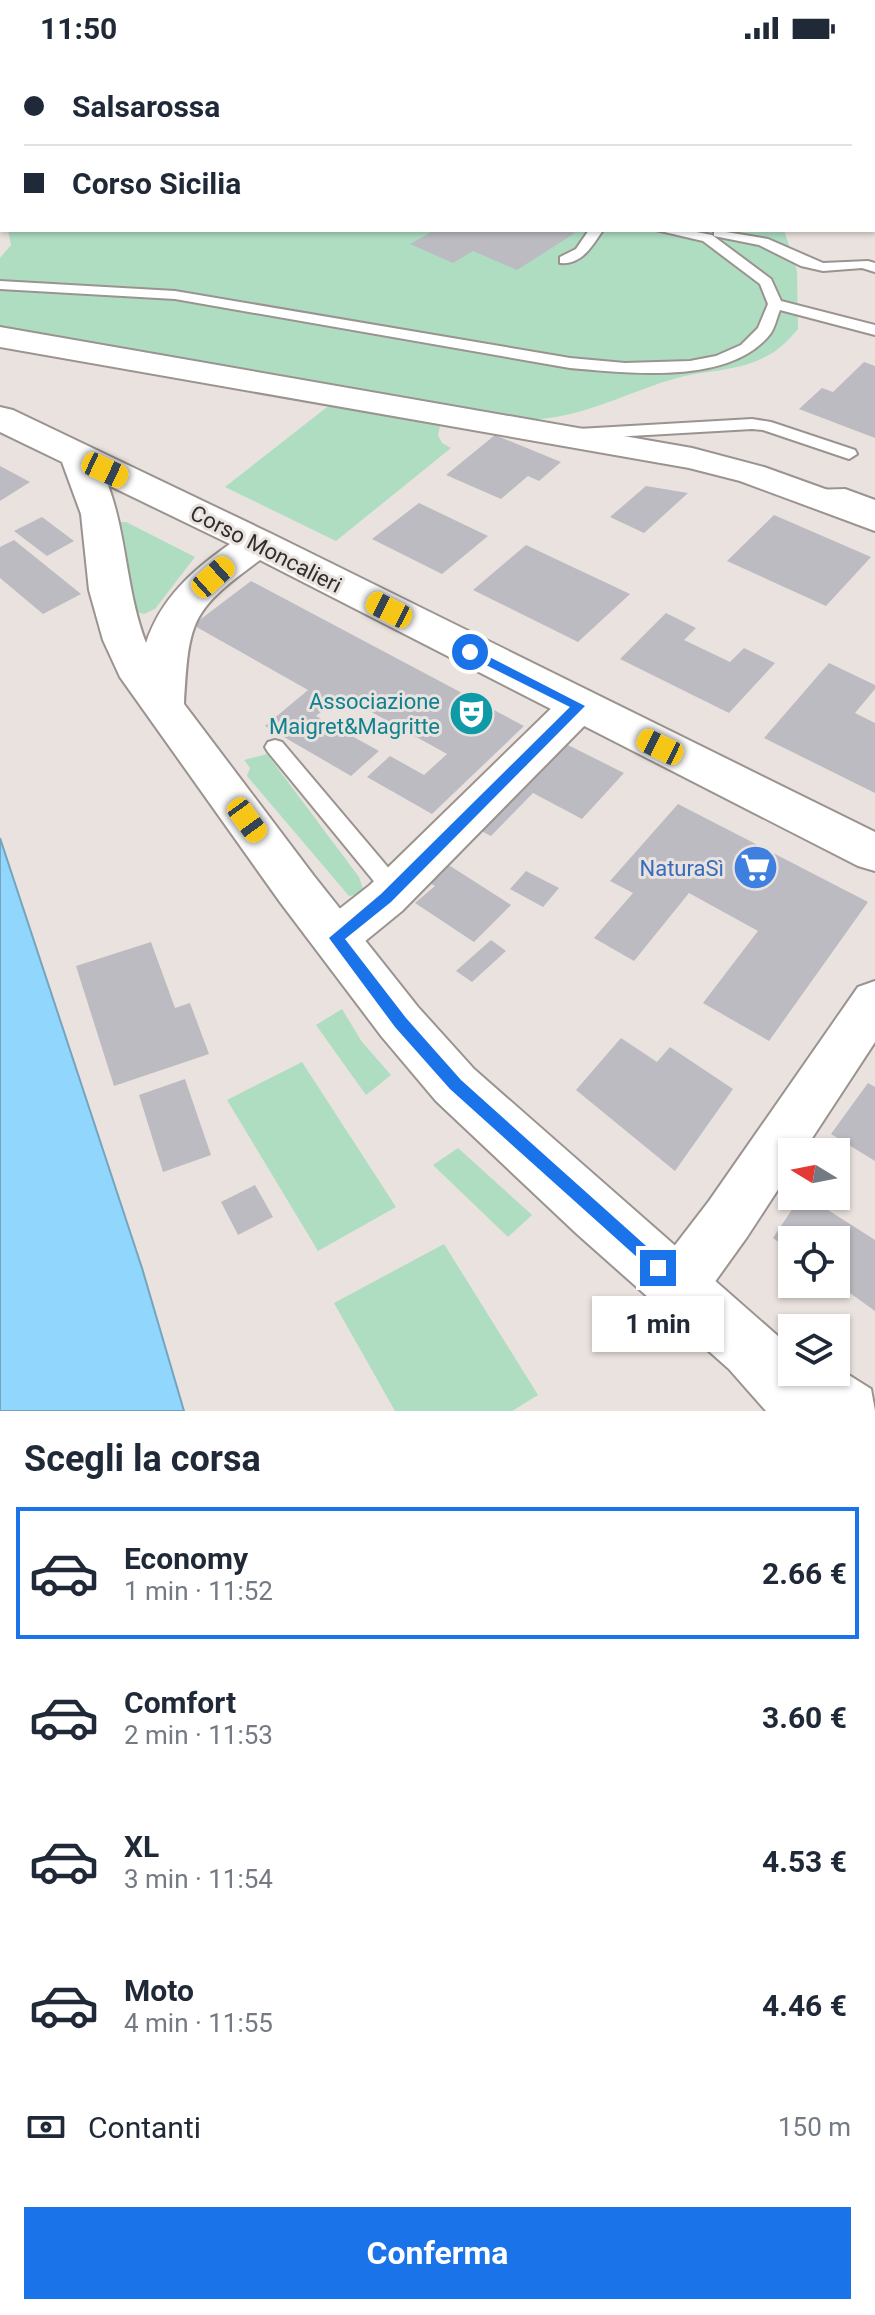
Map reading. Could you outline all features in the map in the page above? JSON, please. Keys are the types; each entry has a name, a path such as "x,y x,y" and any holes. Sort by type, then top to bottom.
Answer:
{"street":[{"path":"0,337 692,458 812,495 875,520"},
{"name":"Corso Moncalieri","path":"0,418 258,543 875,853"},
{"path":"79,458 100,514 109,590 124,640 141,677 400,1022 455,1085 597,1216 750,1348 808,1411"},
{"path":"163,704 166,644 175,616 188,598 258,543"},
{"path":"336,938 394,890 579,706"},
{"path":"679,1285 728,1219 875,1001"},
{"path":"750,1348 849,1411"}],"lane":[{"path":"565,260 581,252 595,232"},
{"path":"690,232 763,242 806,263 823,267 863,264 875,268"},
{"path":"0,285 175,295 570,363 627,367 690,365 729,358 748,348 766,333 775,304 766,282 716,234"},
{"path":"775,304 875,330"},
{"path":"566,435 752,424 765,425 849,454"},
{"path":"812,495 845,494 875,506"},
{"path":"275,747 394,890"}],"green space":[{"path":"8,232 785,232 797,271 798,329 777,350 750,363 677,378 563,416 524,419 0,328 0,258 11,245"},
{"path":"331,404 441,422 438,435 442,443 451,448 336,541 225,487"},
{"path":"114,522 126,522 195,557 155,609 144,614 136,612"},
{"path":"267,754 359,877 363,889 361,894 349,896 247,776 250,768 244,760"},
{"path":"342,1009 362,1042 391,1075 366,1095 316,1025"},
{"path":"302,1062 396,1207 318,1251 227,1100"},
{"path":"458,1148 532,1215 508,1237 433,1165"},
{"path":"444,1244 538,1395 512,1411 395,1411 334,1303"}],"water":[{"path":"0,838 142,1268 184,1411 0,1411"}],"building":[{"path":"431,232 575,233 517,270 473,251 453,263 410,244"},
{"path":"864,362 875,366 875,438 799,409 822,388 833,392"},
{"path":"495,435 561,462 539,481 528,476 501,499 446,475"},
{"path":"0,466 30,482 0,501"},
{"path":"646,486 688,493 644,533 610,517"},
{"path":"419,503 488,536 442,574 372,539"},
{"path":"774,515 871,557 826,606 727,561"},
{"path":"42,517 74,541 47,556 14,531"},
{"path":"14,540 81,594 43,614 0,578 0,547"},
{"path":"526,545 630,594 578,642 473,590"},
{"path":"251,581 524,726 432,814 367,777 390,756 424,775 447,754 341,695 316,716 379,751 351,776 265,726 308,690 193,625"},
{"path":"666,613 696,628 684,640 730,662 744,648 775,663 729,713 620,659"},
{"path":"829,663 875,685 855,713 875,723 875,793 764,738"},
{"path":"558,740 624,773 582,819 533,793 491,836 474,827"},
{"path":"678,804 868,902 769,1041 703,1003 758,931 689,893 634,961 594,938 633,893 610,881"},
{"path":"444,862 511,905 474,942 415,903 435,886 425,880"},
{"path":"526,871 559,888 543,907 510,889"},
{"path":"491,940 506,951 472,982 456,971"},
{"path":"151,942 175,1008 190,1003 209,1054 114,1086 76,966"},
{"path":"621,1038 657,1062 670,1047 733,1089 675,1171 576,1090"},
{"path":"185,1079 211,1155 163,1172 139,1095"},
{"path":"868,1083 875,1087 875,1161 850,1146 850,1138 838,1138 831,1134"},
{"path":"255,1185 273,1217 238,1235 221,1202"},
{"path":"792,1210 828,1210 875,1240 875,1311 850,1293 850,1226 781,1226"}],"place":[{"name":"Associazione Maigret&Magritte","path":"471,714"},
{"name":"NaturaSì","path":"755,868"}],"route":[{"path":"470,652 579,706 386,898 336,938 400,1022 455,1085 658,1268"}]}
